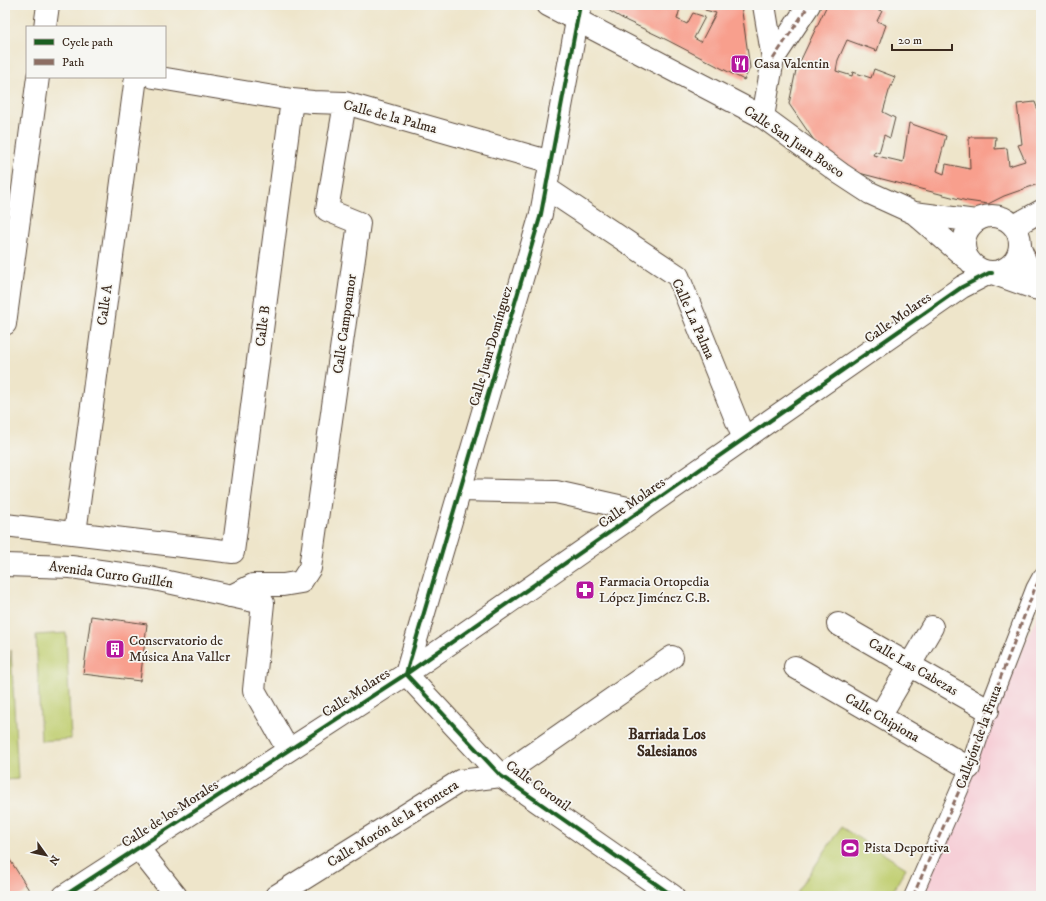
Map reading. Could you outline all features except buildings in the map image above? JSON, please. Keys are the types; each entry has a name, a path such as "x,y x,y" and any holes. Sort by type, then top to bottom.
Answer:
{"street":[{"path":"45,26 48,5"},
{"name":"Calle San Juan Bosco","path":"548,5 578,12 762,117 870,193 914,213 980,268 1034,288 1041,289"},
{"path":"762,117 773,59 764,5"},
{"path":"773,59 809,5"},
{"name":"Calle Juan Domínguez","path":"406,674 541,214 578,12"},
{"path":"5,324 38,78"},
{"name":"Calle A","path":"75,533 136,78"},
{"name":"Calle de la Palma","path":"160,78 292,100 345,103 551,162"},
{"name":"Calle B","path":"75,533 233,552 292,100"},
{"name":"Calle Campoamor","path":"231,596 253,585 283,585 301,582 310,568 359,222 327,210 345,103"},
{"name":"Calle La Palma","path":"546,188 678,276 744,439"},
{"path":"1014,226 1041,211"},
{"path":"914,213 976,221"},
{"path":"984,217 1000,217 1008,220 1014,226 1020,240 1020,248 1014,263 1000,272 980,268 964,251 965,234 976,221 984,217"},
{"path":"1020,248 1026,263 1041,278"},
{"name":"Calle Molares","path":"288,750 406,674 641,511 962,287 980,268"},
{"path":"460,490 556,492 641,511"},
{"path":"5,525 75,533"},
{"name":"Avenida Curro Guillén","path":"5,565 71,567 150,578 263,603 254,690 288,750"},
{"name":"Callejón de la Fruta","path":"913,896 969,768 988,710 1035,588 1041,577"},
{"name":"Calle Las Cabezas","path":"838,624 988,710"},
{"path":"880,716 932,627"},
{"name":"Calle Morón de la Frontera","path":"276,896 460,781 502,776 672,657"},
{"name":"Calle Chipiona","path":"796,667 969,768"},
{"name":"Calle Coronil","path":"406,674 502,776 674,896"},
{"name":"Calle de los Morales","path":"64,896 288,750"},
{"path":"138,848 176,896"}],"shaded area":[{"path":"1041,606 1041,896 921,896 999,704"}],"green space":[{"path":"66,633 71,739 41,741 36,635"},
{"path":"11,650 18,779 5,780 5,705"},
{"name":"Pista Deportiva","path":"841,827 906,868 890,896 795,896"}],"marked path":[{"path":"773,59 809,5"},
{"path":"913,896 969,768 988,710 1035,588 1041,577"}],"cycle path":[{"path":"580,5 541,214 406,674 501,776 673,896"},
{"path":"64,896 406,674 962,287 989,273 992,273"}],"place":[{"name":"Casa Valentin","path":"740,64"},
{"name":"Farmacia Ortopedia López Jiménez C.B.","path":"585,590"},
{"name":"Conservatorio de Música Ana Valler","path":"115,649"},
{"name":"Pista Deportiva","path":"850,848"}],"district":[{"name":"Barriada Los Salesianos","path":"667,742"}]}
